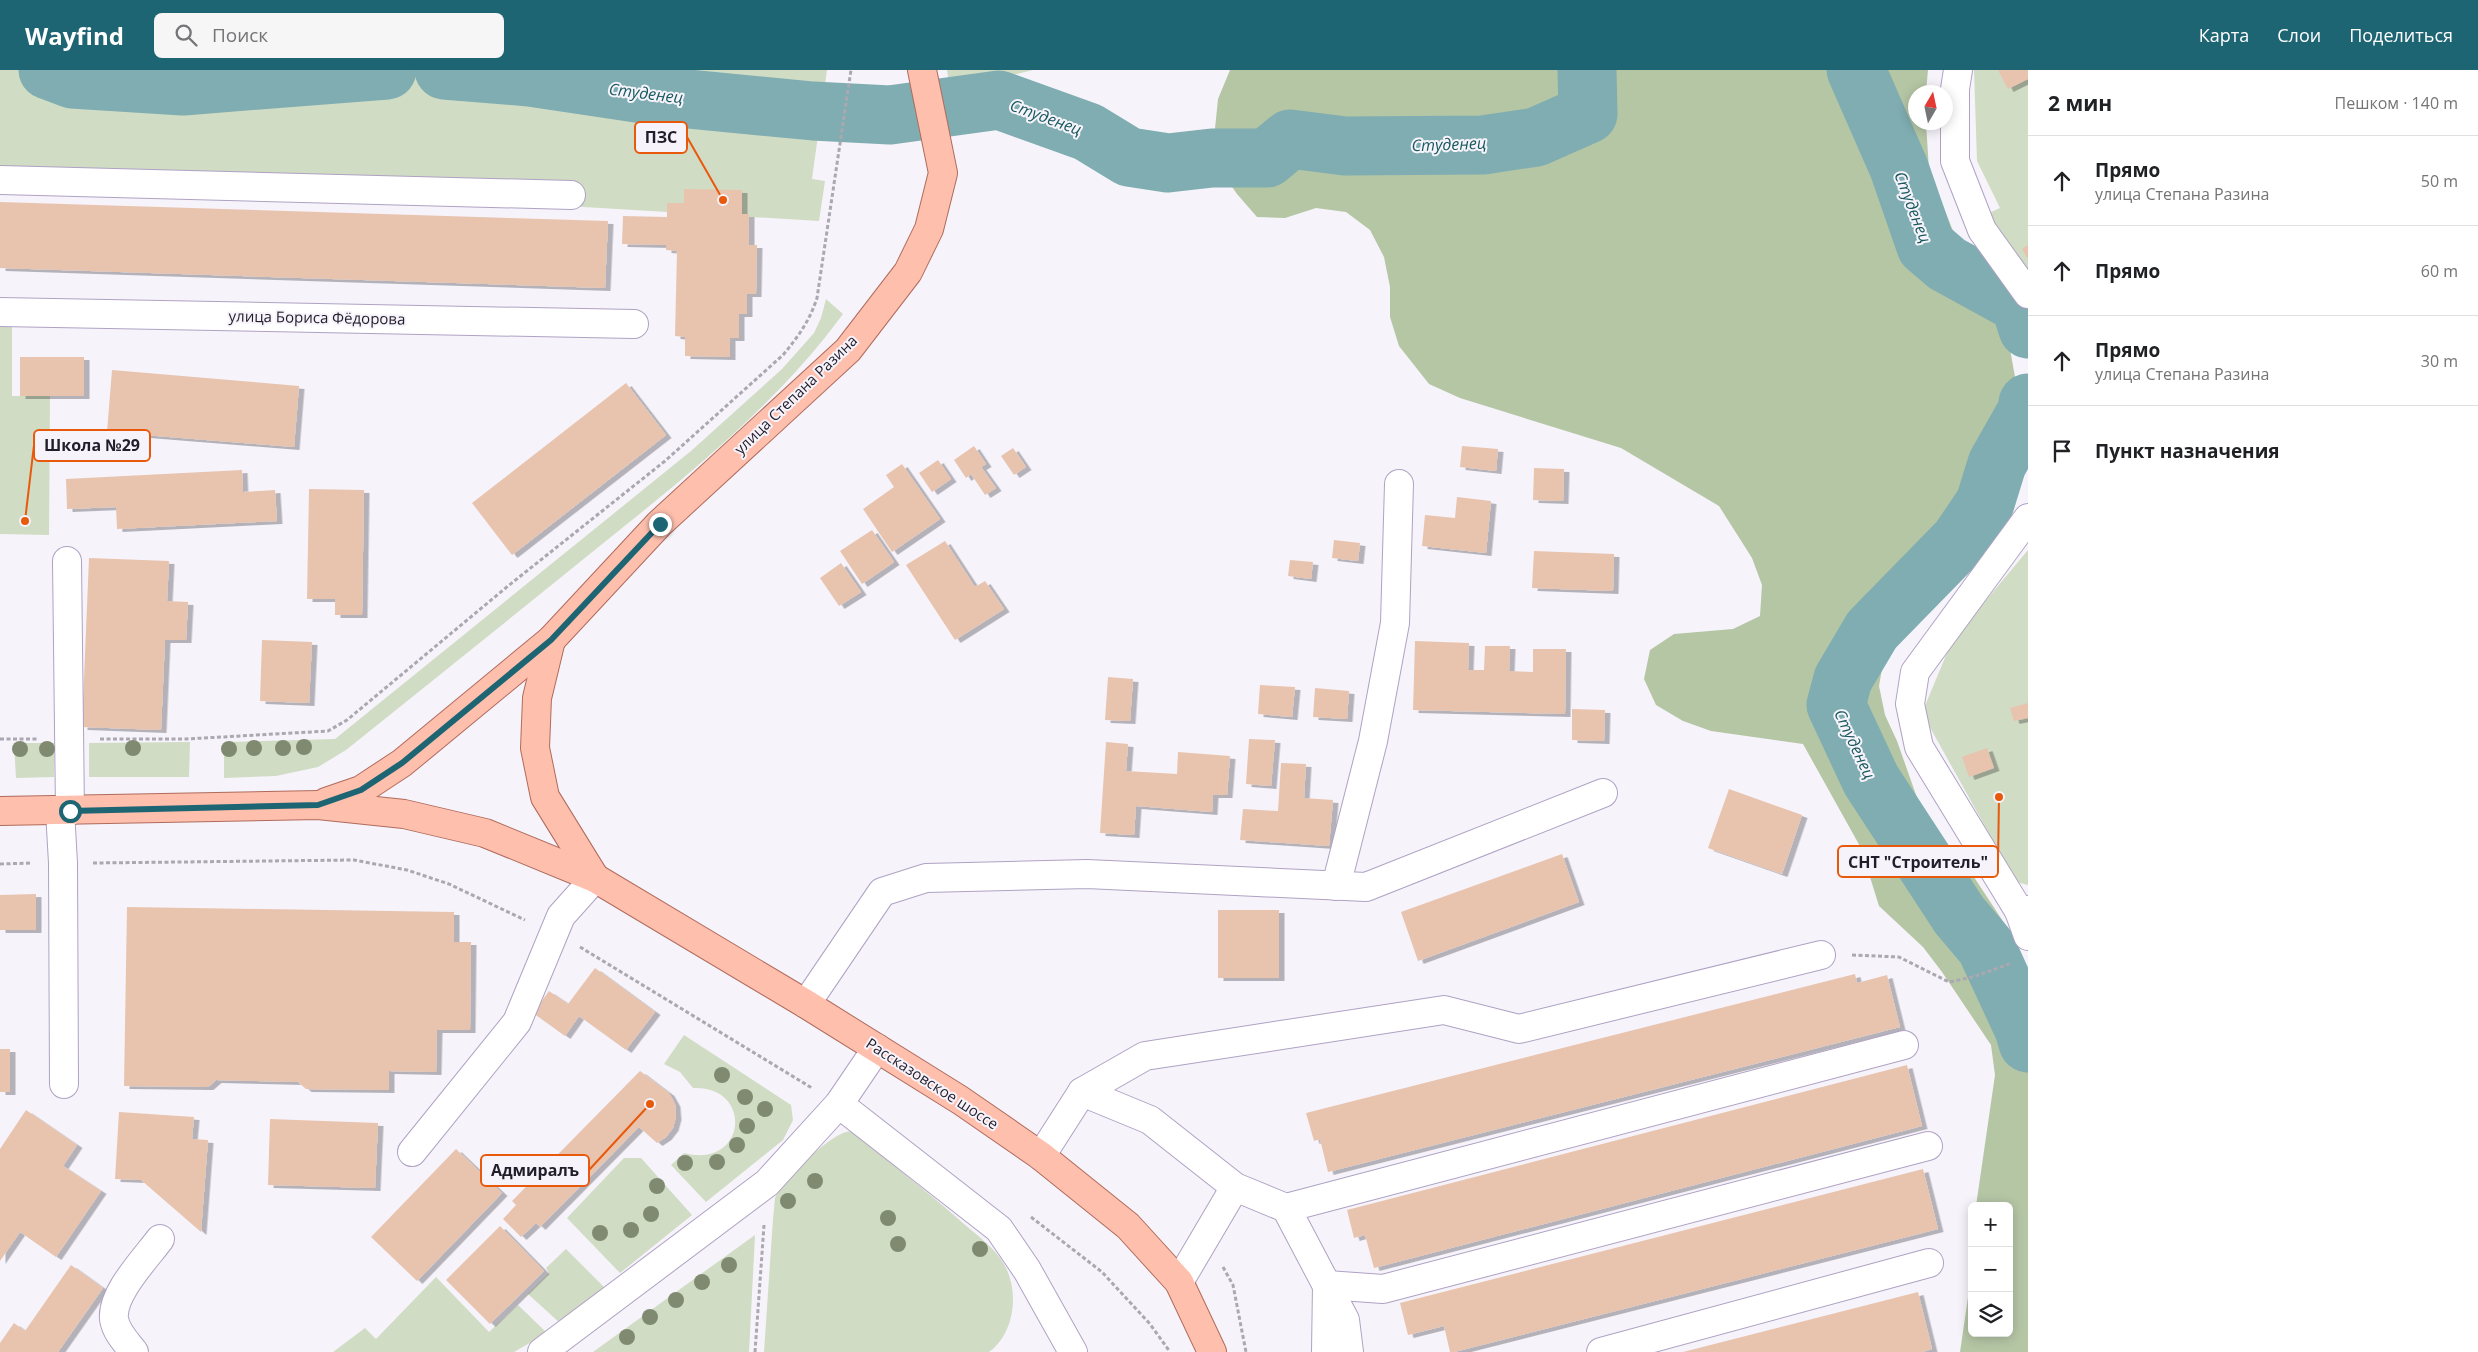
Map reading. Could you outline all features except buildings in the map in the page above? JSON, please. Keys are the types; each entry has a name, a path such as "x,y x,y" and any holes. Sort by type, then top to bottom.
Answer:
{"main road":[{"name":"улица Степана Разина","path":"318,805 361,790 402,763 551,640 660,524 848,350 908,272 929,229 943,173 922,70"},
{"path":"551,640 537,698 535,748 545,797 595,878"},
{"path":"0,811 318,805"},
{"name":"Рассказовское шоссе","path":"318,805 404,814 485,833 595,878 806,1004 960,1100 1041,1156 1128,1226 1179,1282 1212,1352"}],"street":[{"path":"1958,70 1955,89 1955,161 1982,230 2028,294"},
{"path":"0,180 571,195"},
{"name":"улица Бориса Фёдорова","path":"0,312 634,324"},
{"path":"1336,886 1372,742 1395,623 1399,484"},
{"path":"2025,919 1919,747 1910,704 1915,672 2028,518"},
{"path":"64,1084 63,863 69,738 67,562"},
{"path":"806,1004 882,892 926,878 1087,874 1366,887 1603,793"},
{"path":"412,1152 517,1022 561,916 595,878"},
{"path":"1041,1156 1082,1092 1144,1056 1444,1010 1519,1029 1821,955"},
{"path":"1082,1092 1150,1120 1235,1187 1286,1208 1904,1045"},
{"path":"542,1352 767,1182 839,1104 877,1048"},
{"path":"839,1104 999,1229 1026,1270 1073,1352"},
{"path":"1327,1285 1383,1289 1928,1146"},
{"path":"1179,1282 1235,1187"},
{"path":"1286,1208 1345,1320 1349,1352"},
{"path":"134,1352 121,1336 114,1319 115,1303 160,1239"},
{"path":"1601,1352 1929,1263"},
{"path":"1326,1352 1327,1285"}],"path":[{"path":"0,739 186,739 314,733 328,731 347,720 508,586 665,461 765,372 794,341 808,322 817,298 851,70"},
{"path":"0,864 354,860 407,870 449,884"},
{"path":"1821,955 1899,957 1949,982 1973,977 2010,964"},
{"path":"754,1352 767,1182"},
{"path":"1206,1236 1233,1285 1246,1352"}],"green space":[{"path":"0,70 827,70 812,179 825,181 819,221 0,172"},
{"path":"947,70 1033,70 950,91"},
{"path":"1230,70 1928,70 1927,85 1908,85 1908,130 1926,130 1929,170 1979,297 1999,321 2010,349 2015,377 2008,436 2009,465 1989,520 1937,590 1915,609 1884,657 1879,686 1885,715 1897,741 1927,826 1946,849 1968,868 2016,941 2028,970 2028,1352 1960,1352 1968,1297 1968,1337 2013,1337 2013,1202 1977,1202 1995,1075 1991,1045 1923,947 1879,906 1861,848 1803,744 1711,731 1683,721 1656,705 1644,679 1650,650 1674,634 1733,629 1760,616 1762,585 1752,558 1719,506 1621,448 1460,398 1429,384 1399,346 1390,317 1390,287 1384,257 1370,230 1346,212 1316,208 1285,218 1257,217 1237,194 1212,158 1218,99"},
{"path":"1974,70 2028,70 2028,271 1987,214 2000,208 1977,161"},
{"path":"826,299 843,314 816,348 757,412 659,498 346,750 318,767 276,776 224,778 224,742 335,739 691,451 782,369 814,333 821,318"},
{"path":"0,324 12,324 12,396 50,396 49,535 0,534"},
{"path":"2028,550 2028,885 2016,882 1922,713 1952,641"},
{"path":"190,742 189,777 89,777 89,743"},
{"path":"14,743 54,743 54,777 16,778"},
{"path":"684,1035 791,1105 793,1120 783,1140 706,1202 671,1165 684,1153 705,1155 721,1150 731,1139 735,1126 734,1112 726,1099 713,1091 693,1088 680,1072 664,1064"},
{"path":"851,1131 979,1237 1002,1261 1008,1272 1011,1284 1013,1296 1012,1309 1010,1322 1005,1333 998,1344 989,1352 764,1352 775,1198 781,1185 814,1153 833,1138"},
{"path":"624,1158 641,1158 692,1215 620,1273 567,1218"},
{"path":"755,1235 749,1352 593,1352"},
{"path":"566,1249 604,1287 560,1323 528,1294 549,1273 546,1268"},
{"path":"436,1277 489,1332 518,1305 547,1333 514,1352 333,1352 365,1328 376,1339"}],"waterway":[{"name":"Студенец","path":"48,70 72,79 183,86 387,70"},
{"name":"Студенец","path":"444,70 530,77 657,96 813,111 890,115 999,100 1088,132 1129,157 1168,163 1212,158 1267,158 1290,139 1345,146 1483,145 1536,137 1588,114 1587,70"},
{"name":"Студенец","path":"1856,70 1899,168 1926,246 1947,264 2020,304 2028,329"},
{"name":"Студенец","path":"2028,403 2027,411 1997,464 1985,503 1960,540 1872,630 1843,679 1836,705 1871,780 1959,915 1986,947 2024,1029 2028,1043"}],"place":[{"name":"ПЗС","path":"723,200"},
{"name":"Школа №29","path":"25,521"},
{"name":"СНТ \"Строитель\"","path":"1999,797"},
{"name":"Адмиралъ","path":"650,1104"}],"route":[{"path":"70,811 318,805 361,790 402,763 551,640 660,524"}]}
